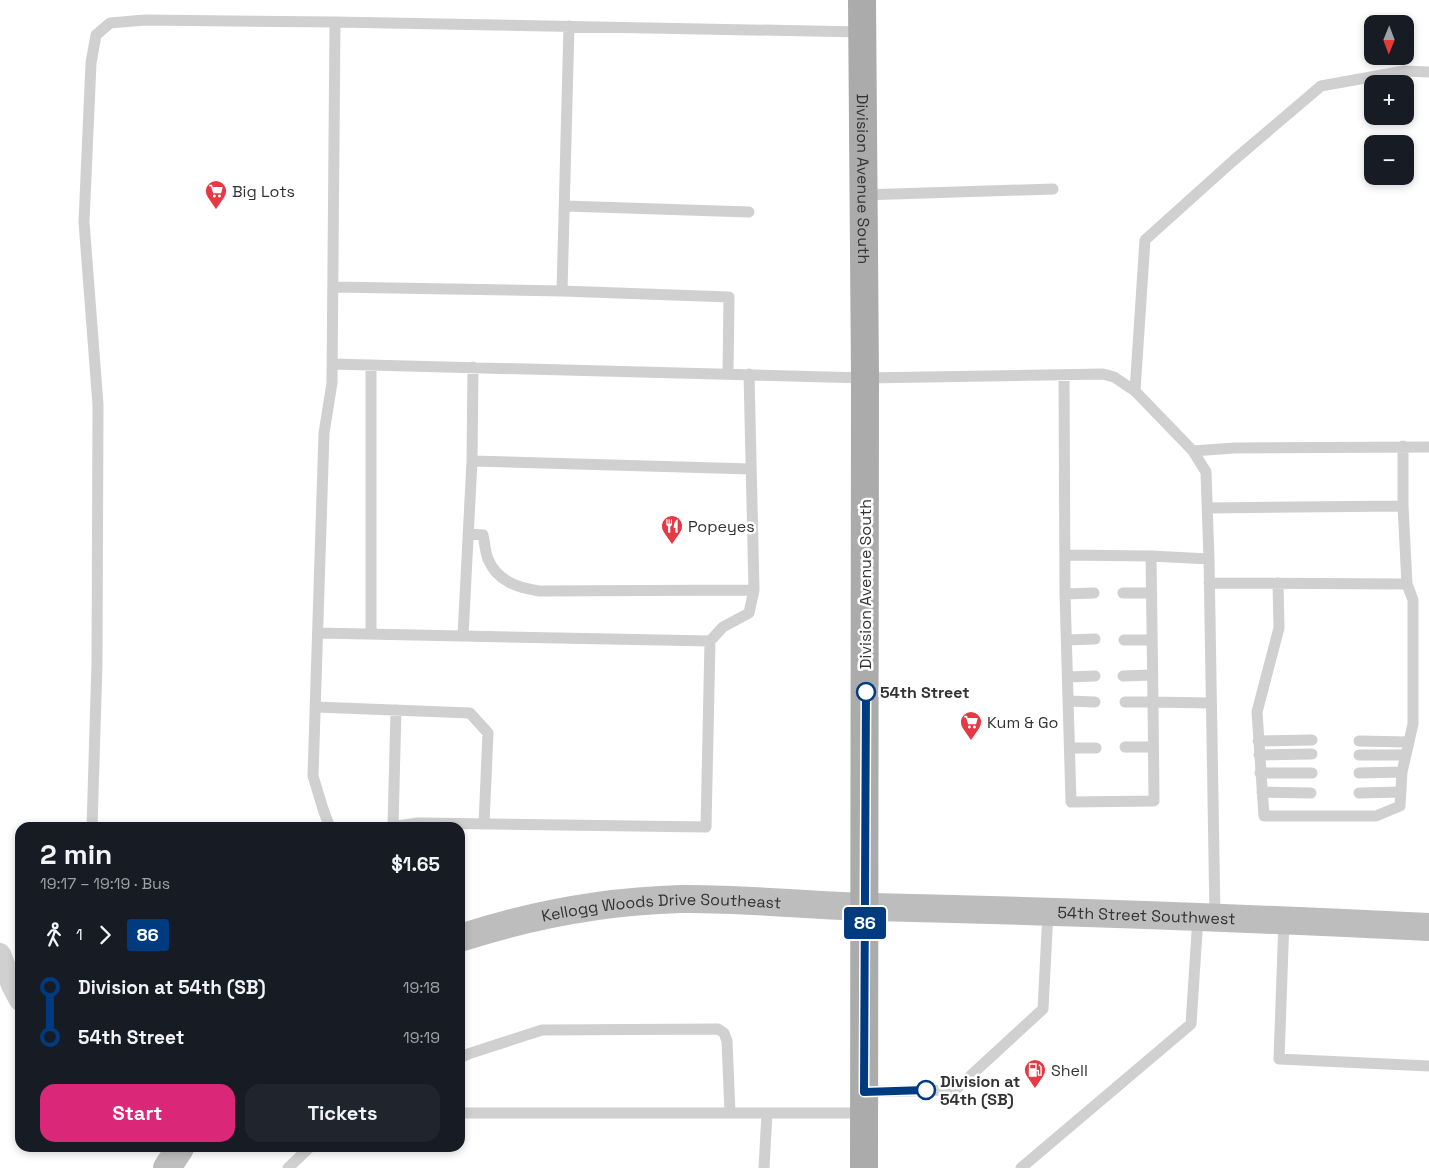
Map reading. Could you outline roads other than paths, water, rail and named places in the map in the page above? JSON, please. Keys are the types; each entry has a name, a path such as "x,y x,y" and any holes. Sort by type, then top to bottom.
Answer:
{"main road":[{"name":"Division Avenue South","path":"862,0 865,378 864,1168"},
{"name":"Kellogg Woods Drive Southeast","path":"465,936 503,924 591,906 681,899 865,907"},
{"name":"54th Street Southwest","path":"865,907 1429,926"},
{"path":"167,1168 177,1152"}],"street":[{"path":"0,954 15,990"}],"lane":[{"path":"92,822 97,663 98,405 84,222 91,63 96,35 110,23 145,20 862,32"},
{"path":"327,822 313,776 324,433 332,383 334,22"},
{"path":"562,292 569,26"},
{"path":"1135,391 1144,240 1320,86 1404,71 1429,72"},
{"path":"863,195 1053,188"},
{"path":"564,206 749,212"},
{"path":"333,286 729,297 728,374"},
{"path":"332,364 865,378 1103,374 1114,377 1135,391 1193,451 1206,472 1210,583 1211,703 1206,917 1191,1024 1021,1168"},
{"path":"371,634 372,365"},
{"path":"463,636 472,461 473,368"},
{"path":"465,824 706,827 710,641 723,627 749,613 754,590 750,374"},
{"path":"1064,374 1065,594 1071,802 1154,801 1151,556"},
{"path":"1278,583 1278,628 1257,712 1264,816 1376,816 1400,806 1402,772 1413,724 1413,600 1407,584 1403,506 1403,446"},
{"path":"1193,451 1234,448 1429,446"},
{"path":"472,461 751,469"},
{"path":"1208,508 1403,506"},
{"path":"468,534 483,535 488,559 500,577 522,588 540,591 754,590"},
{"path":"1066,555 1209,559"},
{"path":"1210,583 1407,584"},
{"path":"1065,594 1094,593"},
{"path":"1123,593 1151,593"},
{"path":"318,633 710,641"},
{"path":"1067,640 1095,639"},
{"path":"1124,640 1152,640"},
{"path":"1123,676 1152,675"},
{"path":"1068,676 1095,676"},
{"path":"1068,702 1095,702"},
{"path":"1125,702 1211,703"},
{"path":"316,707 470,713 488,733 484,824"},
{"path":"388,822 396,710"},
{"path":"1258,740 1312,740"},
{"path":"1359,741 1409,742"},
{"path":"1125,747 1153,747"},
{"path":"1070,748 1096,748"},
{"path":"1259,755 1312,754"},
{"path":"1359,754 1406,755"},
{"path":"1359,773 1402,772"},
{"path":"1260,773 1312,773"},
{"path":"1262,792 1311,793"},
{"path":"1359,793 1401,792"},
{"path":"465,1113 767,1113 955,1090 1042,1009 1048,912"},
{"path":"1284,920 1279,1059 1429,1066"},
{"path":"465,1056 542,1030 718,1029 724,1033 727,1041 730,1113"},
{"path":"764,1168 767,1113"},
{"path":"288,1168 305,1152"}],"place":[{"name":"Big Lots","path":"216,210"},
{"name":"Popeyes","path":"672,545"},
{"name":"54th Street","path":"866,692"},
{"name":"Kum & Go","path":"971,741"},
{"name":"Shell","path":"1035,1089"},
{"name":"Division at 54th (SB)","path":"926,1090"}]}
